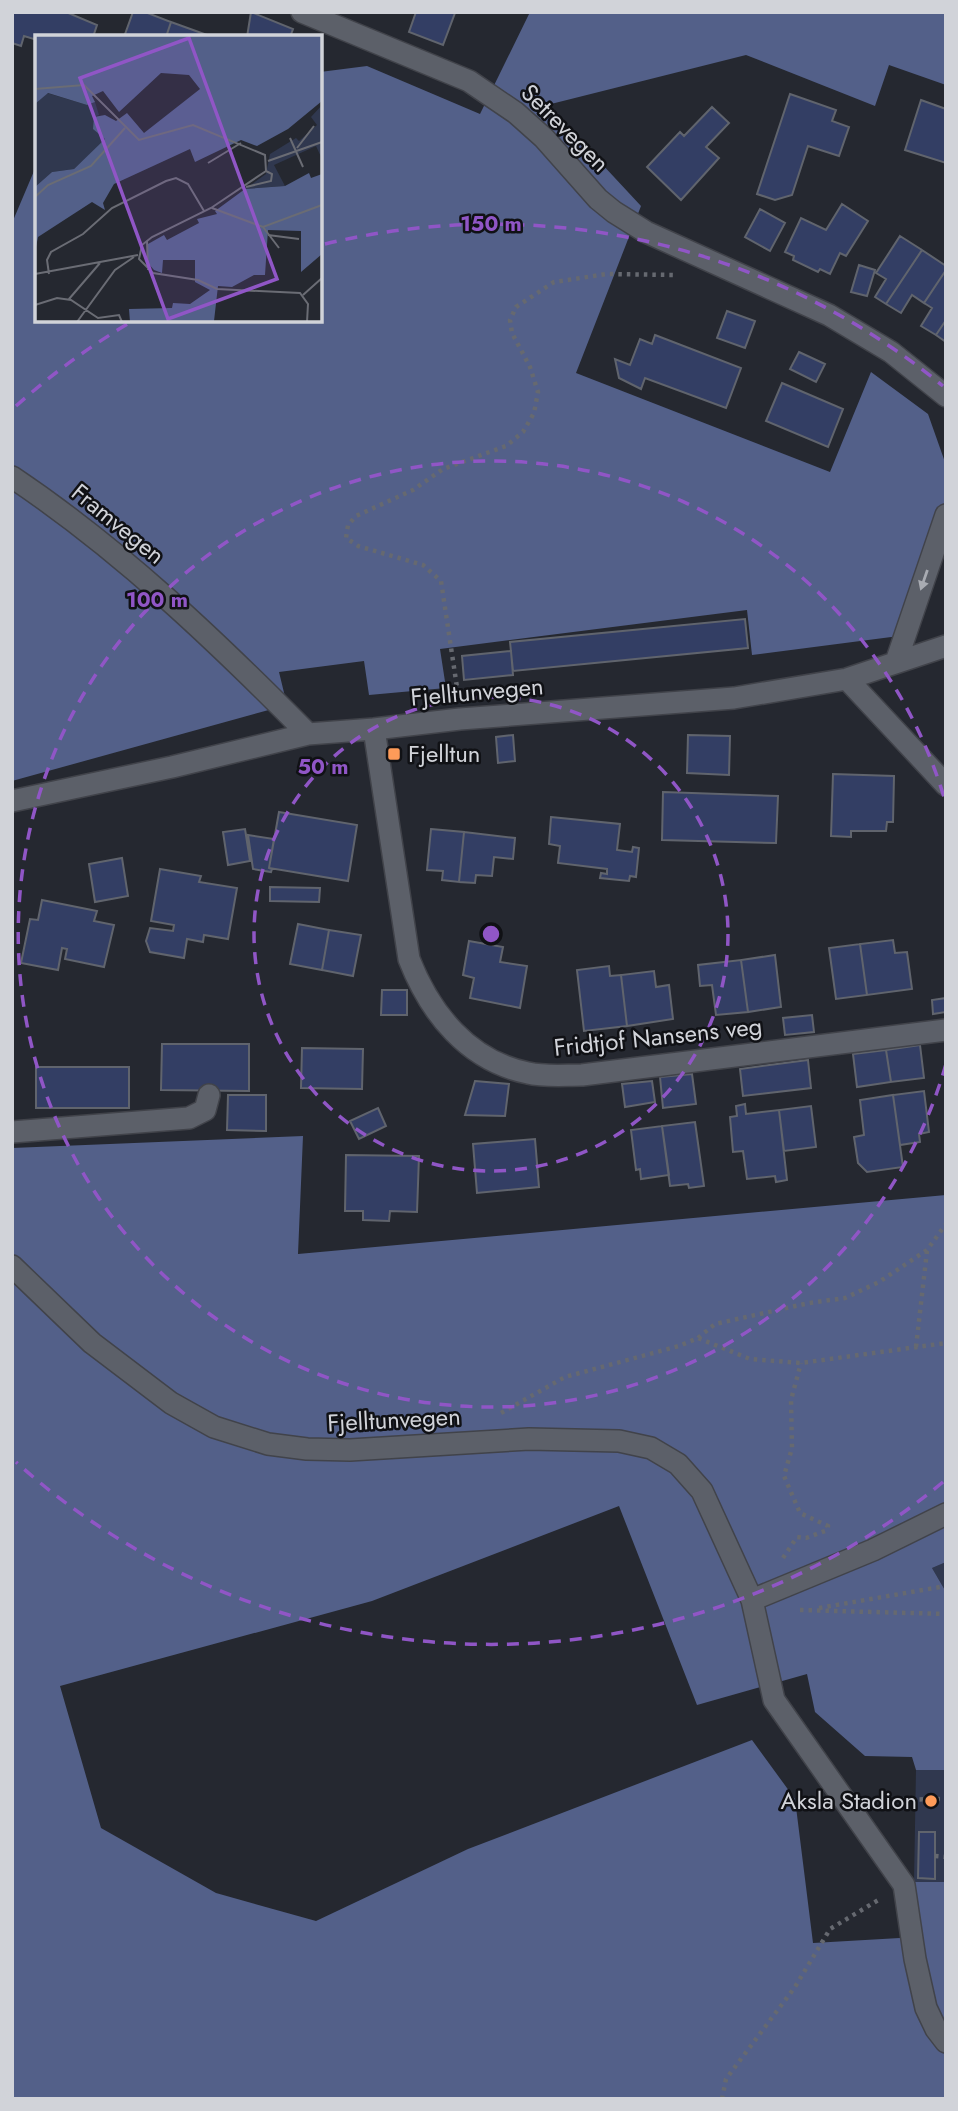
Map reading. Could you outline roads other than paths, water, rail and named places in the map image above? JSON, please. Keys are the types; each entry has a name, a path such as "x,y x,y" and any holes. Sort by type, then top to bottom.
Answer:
{"street":[{"name":"Setrevegen","path":"302,12 469,81 492,95 544,138 614,212 646,232 829,315 891,352 946,396"},
{"name":"Framvegen","path":"12,477 83,528 198,625 308,734"},
{"path":"896,662 946,515"},
{"name":"Fjelltunvegen","path":"13,801 308,734 460,719 734,698 847,679 946,646"},
{"path":"847,679 946,785"},
{"name":"Fridtjof Nansens veg","path":"374,729 409,959 420,985 451,1030 471,1049 501,1066 530,1074 582,1075 946,1030"},
{"path":"12,1132 189,1118 205,1110 209,1095"},
{"name":"Fjelltunvegen","path":"12,1266 92,1343 171,1403 214,1427 268,1444 307,1449 393,1449 482,1442 573,1439 619,1441 651,1448 678,1464 702,1491 753,1604 774,1700 904,1885 915,1959 926,2008 946,2042"},
{"path":"753,1604 946,1514"}],"place":[{"name":"Fjelltun","path":"394,754"},
{"name":"Aksla Stadion","path":"931,1801"}]}
